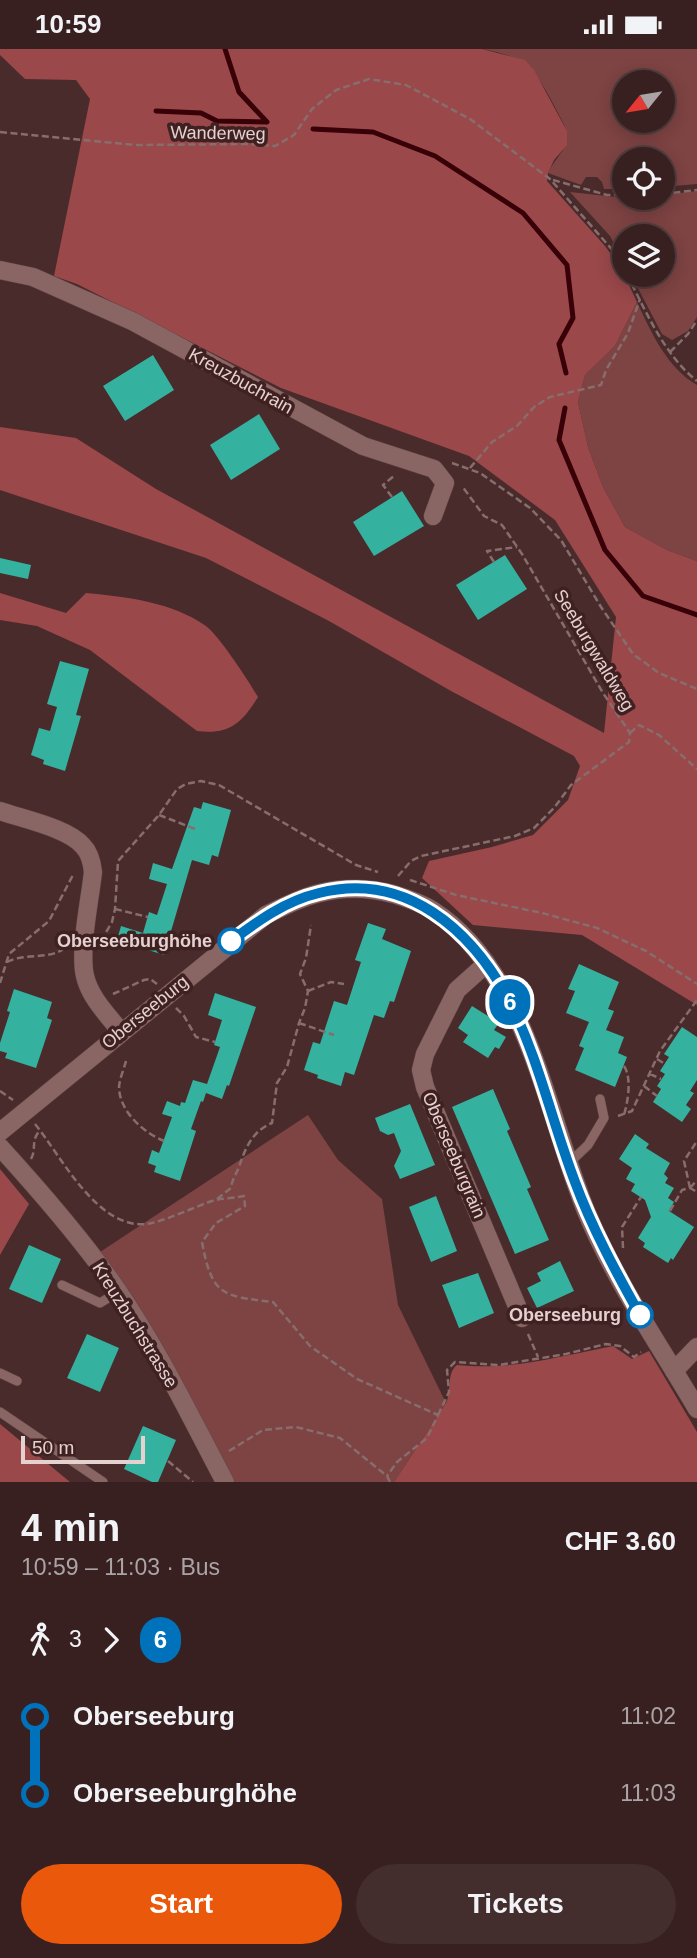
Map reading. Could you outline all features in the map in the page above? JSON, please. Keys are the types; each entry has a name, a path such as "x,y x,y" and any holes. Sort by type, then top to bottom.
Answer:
{"street":[{"name":"Kreuzbuchrain","path":"0,269 33,277 132,321 363,446 434,469 444,480"},
{"path":"433,516 444,480"},
{"path":"0,811 72,836 85,847 93,872 83,962 86,978 96,1001 121,1032"},
{"name":"Oberseeburg","path":"0,1132 266,915 294,901 320,893 343,890 380,891 424,906 455,929 486,964 510,1003 551,1107 568,1164 597,1234 634,1305 697,1409"},
{"name":"Oberseeburgrain","path":"486,964 457,990 425,1054 421,1070 425,1087 522,1318"},
{"name":"Kreuzbuchstrasse","path":"0,1147 118,1292 156,1353 225,1482"},
{"path":"674,1371 697,1347"}],"lane":[{"path":"568,1164 588,1145 604,1118 600,1099"},
{"path":"62,1285 100,1303 118,1292"},
{"path":"0,1373 17,1381"},
{"path":"0,1412 103,1482"}],"path":[{"name":"Wanderweg","path":"0,132 136,145 275,146 294,135 312,109 336,90 369,79 406,85 470,118 550,179 612,249"},
{"name":"Wanderweg","path":"550,179 612,195"},
{"path":"675,193 697,190"},
{"name":"Wanderweg","path":"634,287 670,352 697,381"},
{"path":"469,469 492,442 517,426 534,407 550,397 601,385 606,370 628,333 640,299"},
{"path":"670,352 688,334 697,320"},
{"path":"445,461 480,474 530,508 561,540 633,655 659,673 697,689"},
{"path":"393,497 383,485 402,468"},
{"name":"Seeburgwaldweg","path":"444,480 459,483 466,489 484,516 502,526 517,547 603,693 630,733 629,742 571,785 554,808 534,828 514,836 421,856 411,861 394,882 411,880 597,928 646,951 697,983"},
{"path":"494,562 487,551 517,547"},
{"path":"630,733 639,725 659,734 697,769"},
{"path":"99,944 112,922 115,909 118,861 159,815 177,789 186,784 201,781 219,785 356,865 379,873"},
{"path":"159,815 198,830"},
{"path":"0,983 13,949 49,921 78,867"},
{"path":"115,909 148,917"},
{"path":"215,1201 230,1188 245,1147 253,1136 272,1123 277,1083 287,1067 305,1008 308,992 300,974 312,925"},
{"path":"7,962 22,956 40,957 60,953 71,943"},
{"path":"110,993 118,993 150,979 155,981 184,1016 196,1037 215,1042"},
{"path":"308,992 331,982 344,984"},
{"path":"604,1118 632,1111 657,1059 697,1000"},
{"path":"299,1023 334,1035"},
{"path":"657,1059 665,1064"},
{"path":"126,1061 119,1089 126,1108 140,1127 151,1136 164,1141"},
{"path":"624,1066 628,1080 624,1115"},
{"path":"650,1074 661,1079"},
{"path":"644,1086 657,1096"},
{"path":"0,1091 18,1104"},
{"path":"30,1118 73,1178 101,1207 124,1221 148,1224 215,1201 244,1196 246,1206 216,1223 202,1242 206,1266 216,1286 233,1297 274,1301 310,1346 357,1379 438,1415"},
{"path":"20,1169 33,1155 33,1142 40,1130"},
{"path":"697,1141 684,1161 690,1188 697,1192"},
{"path":"670,1211 682,1190 690,1188 697,1180"},
{"path":"623,1257 622,1227 640,1197"},
{"path":"522,1318 538,1358"},
{"path":"387,1476 397,1462 427,1438 449,1392 447,1370 451,1364 458,1362 499,1365 606,1345 620,1346 634,1357 647,1349"},
{"path":"221,1457 263,1430 296,1427 340,1438 387,1476 390,1482"},
{"path":"168,1461 193,1482"}],"shaded area":[{"path":"0,49 482,49 525,60 534,70 567,131 567,145 554,160 547,181 612,256 612,287 630,287 637,302 615,346 585,375 578,402 588,447 603,487 625,527 667,550 697,561 697,1005 582,935 473,925 422,878 429,861 533,835 568,800 580,766 574,756 451,691 329,621 206,558 0,490 0,427 76,438 156,489 604,733 616,617 555,520 469,456 281,388 77,284 54,276 90,99 76,80 25,79 0,55"},
{"path":"482,49 697,49 697,184 675,186 675,147 612,147 612,189 604,189 597,177 586,177 581,185 548,173 566,144 564,125 536,76 510,56"},
{"path":"697,191 697,317 688,331 672,340 662,334 637,287 675,287 675,224 612,224 612,240 570,192 612,197 612,210 675,210 675,194"},
{"path":"637,302 654,337 669,359 686,378 697,385 697,561 667,550 625,527 603,487 588,447 578,402 585,375 615,346"},
{"path":"0,593 66,613 86,593 133,599 179,611 206,626 219,639 258,697 240,720 226,729 197,731 90,650 37,626 0,620"},
{"path":"308,1115 338,1160 382,1199 398,1305 446,1403 394,1482 234,1482 159,1340 100,1252"},
{"path":"0,1169 29,1204 0,1255"},
{"path":"613,1346 632,1359 649,1351 697,1432 697,1482 394,1482 446,1403 451,1373 457,1365 516,1364"},
{"path":"0,1424 70,1482 0,1482"}],"building":[{"path":"153,355 174,390 125,421 103,386"},
{"path":"259,414 280,449 231,480 210,445"},
{"path":"402,491 424,526 374,556 353,522"},
{"path":"505,555 527,589 478,620 456,585"},
{"path":"0,558 31,565 28,579 0,573"},
{"path":"60,661 89,669 76,715 81,716 65,771 43,764 44,760 31,755 39,728 50,731 57,707 47,704"},
{"path":"203,802 231,810 218,857 212,855 209,865 192,860 164,955 117,940 121,926 143,933 149,912 157,915 167,884 149,879 153,863 172,869 194,807 201,809"},
{"path":"368,923 386,929 382,939 411,951 394,1002 390,1001 384,1018 374,1015 354,1075 345,1072 341,1086 317,1078 318,1075 304,1070 313,1042 320,1044 334,1001 347,1005 361,962 355,960"},
{"path":"579,964 619,982 608,1009 614,1011 606,1030 624,1037 618,1053 627,1057 615,1087 575,1070 584,1048 579,1046 589,1022 566,1013 575,991 568,989"},
{"path":"14,989 52,1002 47,1018 52,1020 36,1068 5,1058 7,1053 0,1051"},
{"path":"215,993 256,1007 222,1099 206,1093 203,1102 201,1101 191,1129 196,1131 180,1181 154,1172 156,1166 148,1163 152,1150 159,1153 172,1117 162,1114 167,1101 180,1106 181,1102 185,1103 193,1080 207,1084 220,1047 214,1045 222,1020 208,1015"},
{"path":"472,1006 499,1023 494,1030 506,1037 499,1049 495,1047 488,1058 463,1042 468,1035 458,1028"},
{"path":"682,1027 697,1037 697,1080 690,1091 694,1093 686,1105 691,1109 682,1122 653,1102 661,1089 657,1086 665,1074 660,1071 669,1057 664,1054"},
{"path":"493,1089 510,1129 507,1131 531,1187 527,1189 549,1240 515,1254 452,1107"},
{"path":"410,1104 435,1165 400,1179 394,1166 401,1151 394,1133 388,1135 380,1131 375,1118"},
{"path":"635,1134 649,1144 646,1148 670,1163 664,1174 668,1178 665,1183 674,1188 668,1198 674,1202 669,1211 694,1227 673,1260 671,1258 668,1263 643,1247 645,1243 638,1238 651,1217 645,1200 631,1191 635,1184 626,1179 632,1168 619,1159"},
{"path":"436,1196 457,1251 431,1262 409,1207"},
{"path":"29,1245 61,1259 42,1303 9,1289"},
{"path":"560,1261 574,1291 537,1308 527,1288 541,1281 537,1273"},
{"path":"478,1273 494,1313 459,1328 442,1285"},
{"path":"87,1334 119,1348 100,1392 67,1378"},
{"path":"143,1426 176,1440 158,1482 152,1482 124,1469"}],"waterway":[{"path":"225,49 239,92 267,122"},
{"path":"156,111 201,113 217,121 267,122"},
{"path":"313,129 373,132 435,156 523,213 567,265 573,318 559,344 566,373"},
{"path":"565,408 559,440 605,550 643,596 697,615"}],"bus line":[{"name":"6","path":"231,941 266,915 294,901 320,893 343,890 367,889 404,897 432,910 455,929 486,964 510,1003 536,1063 587,1214 640,1315"}],"place":[{"name":"Oberseeburghöhe","path":"231,941"},
{"name":"Oberseeburg","path":"640,1315"}]}
